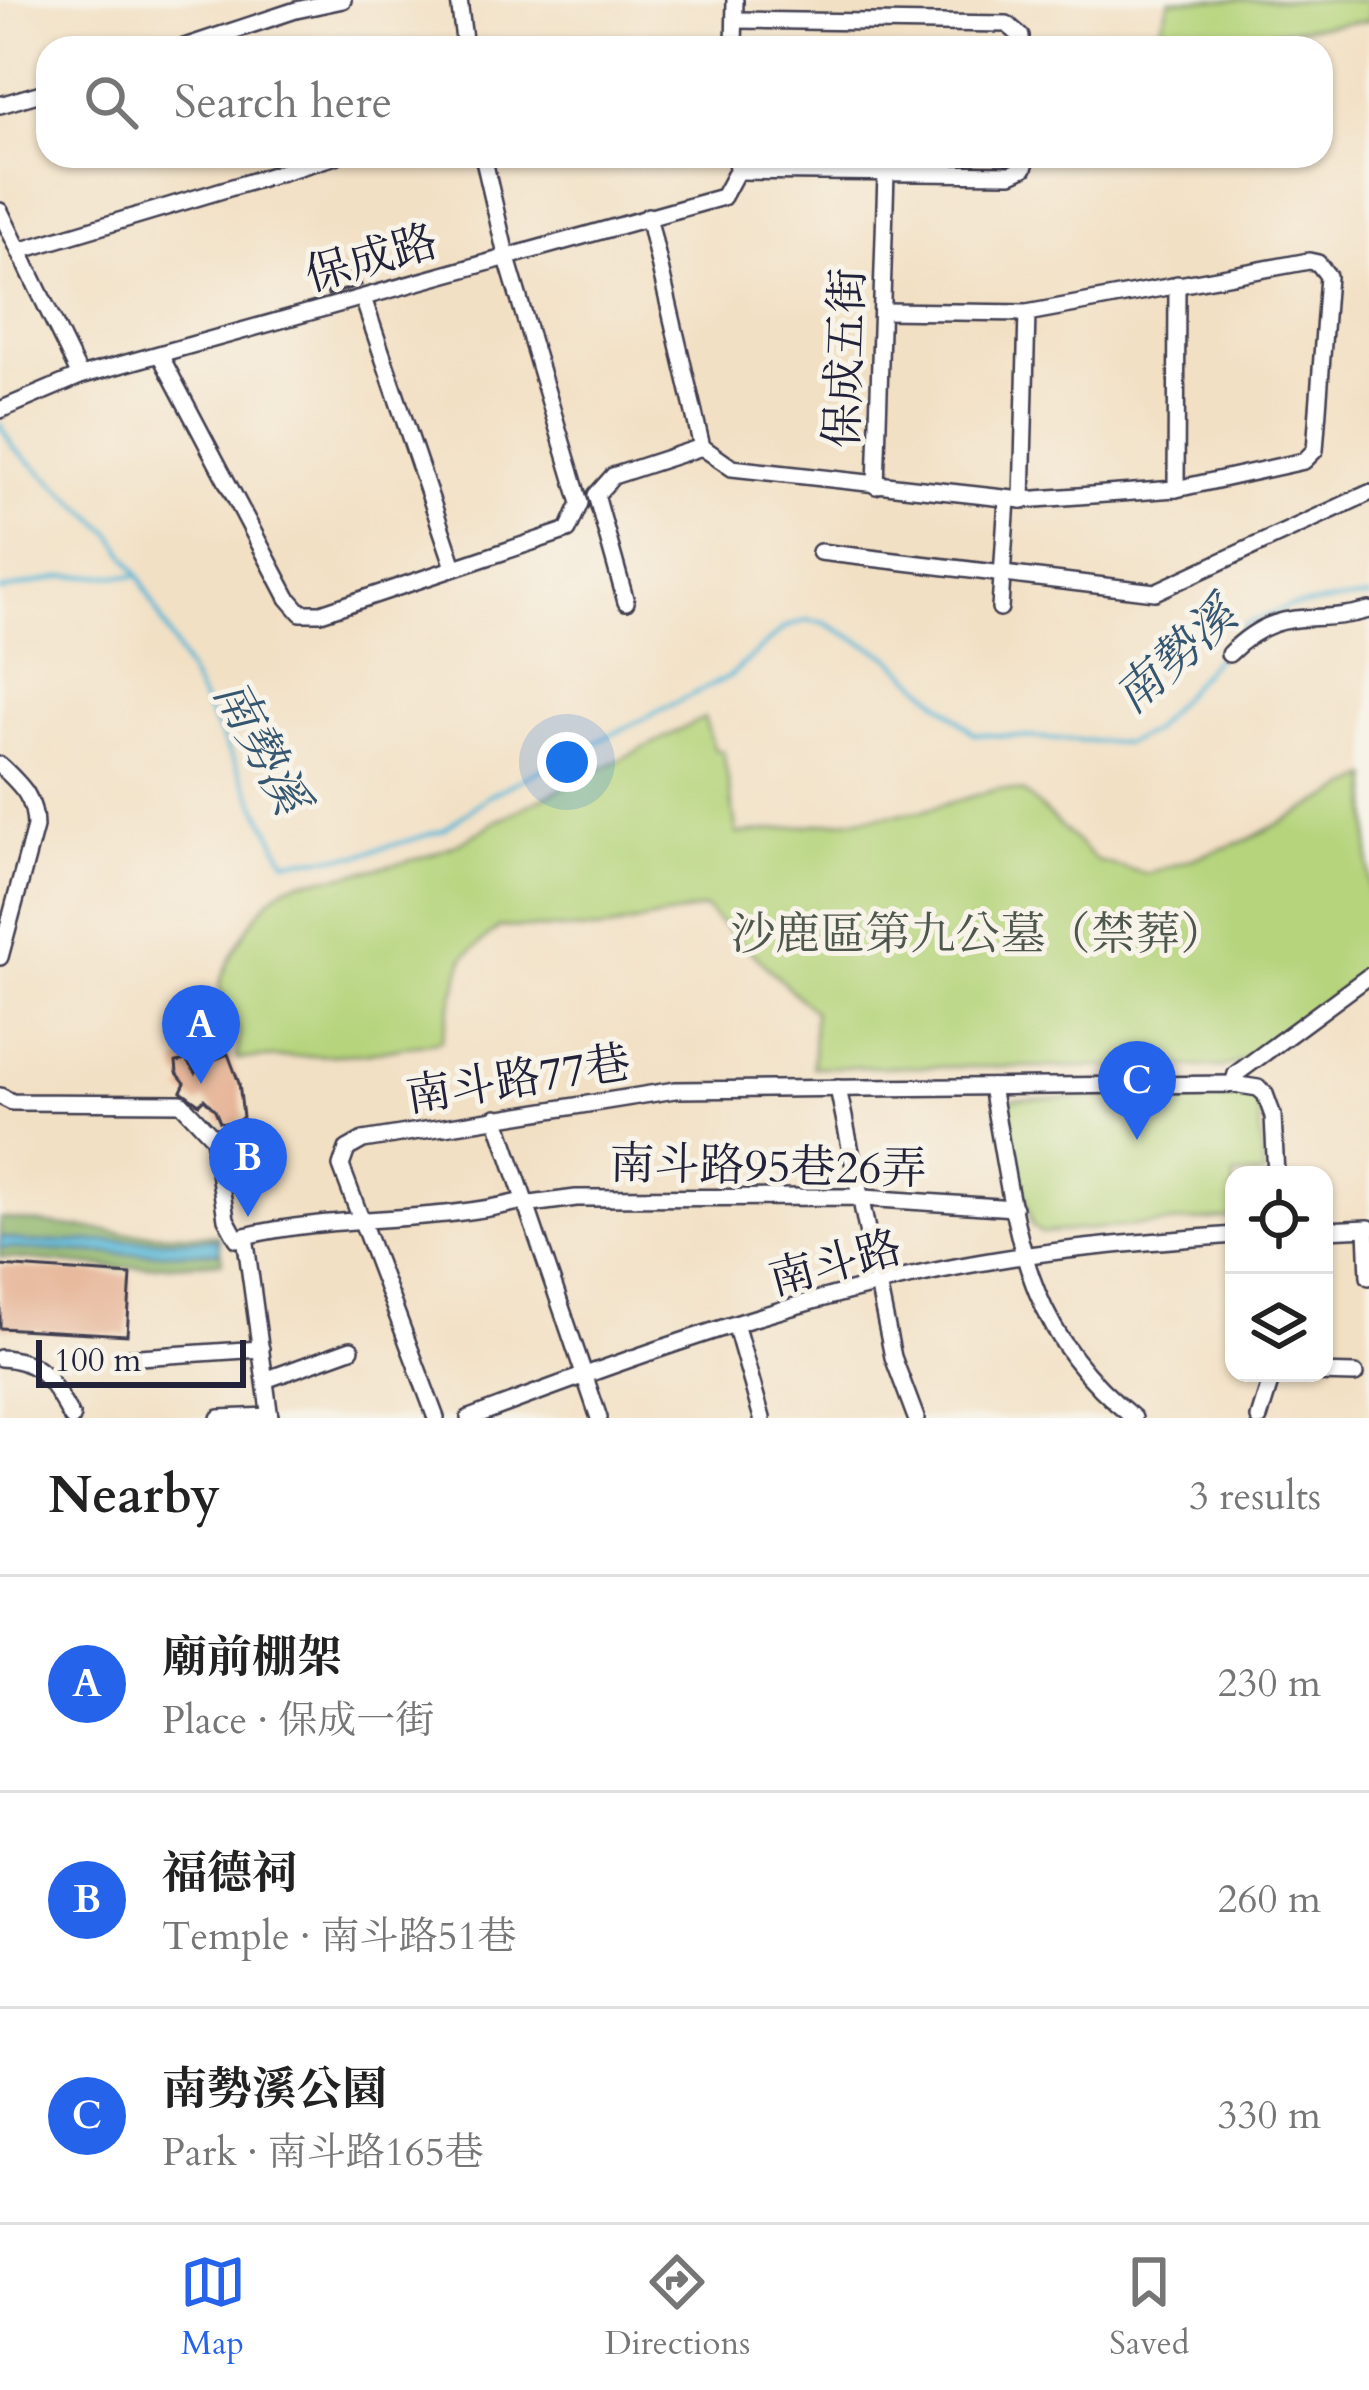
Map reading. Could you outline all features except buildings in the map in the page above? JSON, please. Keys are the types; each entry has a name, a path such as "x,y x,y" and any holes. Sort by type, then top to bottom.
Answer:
{"street":[{"path":"217,36 343,0"},
{"path":"460,0 464,36"},
{"path":"734,36 735,0"},
{"path":"735,20 1007,24 1021,36"},
{"path":"0,105 36,94"},
{"path":"19,250 296,168"},
{"path":"160,355 293,608 301,614 320,613 568,530 580,503 506,255 486,168"},
{"name":"保成路","path":"0,410 80,376 723,196 735,168"},
{"path":"803,168 1011,174 1024,168"},
{"name":"保成五街","path":"702,447 732,468 876,485 886,173"},
{"path":"0,211 80,376"},
{"path":"626,602 596,495 613,476 702,447 648,216"},
{"path":"876,485 1015,500 1176,489 1311,458 1316,450 1328,276 1318,263 1309,261 1027,313 883,311"},
{"path":"1176,489 1177,284"},
{"path":"362,298 454,567"},
{"path":"1000,608 1015,500 1027,313"},
{"path":"820,551 1156,592 1369,493"},
{"path":"1229,654 1256,630 1273,623 1369,610"},
{"path":"0,765 28,792 35,809 35,827 0,957"},
{"path":"1275,1166 1270,1106 1258,1088 1233,1084 1236,1074 1369,976"},
{"name":"南斗路77巷","path":"436,1418 341,1166 353,1144 675,1090 1233,1084"},
{"path":"991,1087 1014,1208 1037,1295 1059,1341 1100,1391 1134,1418"},
{"path":"838,1088 893,1357 916,1418"},
{"path":"0,1096 12,1102 181,1103 214,1138 226,1219 237,1239 245,1236 270,1417 219,1418"},
{"path":"496,1118 598,1418"},
{"name":"南斗路95巷26弄","path":"245,1236 576,1198 860,1198 1014,1208"},
{"path":"1333,1230 1368,1228 1369,1277"},
{"name":"南斗路","path":"469,1418 585,1375 880,1286 1026,1256 1225,1236"},
{"path":"736,1327 763,1418"},
{"path":"124,1358 261,1349"},
{"path":"265,1380 351,1349"},
{"path":"0,1358 23,1359 39,1367 72,1418"},
{"path":"1333,1373 1355,1374"},
{"path":"1259,1418 1270,1382"}],"green space":[{"path":"1170,0 1369,0 1369,21 1229,36 1157,36"},
{"name":"沙鹿區第九公墓（禁葬）","path":"704,718 715,750 723,751 737,834 922,811 998,789 1024,792 1097,861 1148,874 1247,840 1369,777 1369,970 1242,1061 1224,1067 813,1067 814,1012 705,908 599,930 499,927 464,957 441,1041 363,1054 237,1059 239,1031 219,986 246,932 285,887 440,851"},
{"path":"1246,1095 1258,1104 1263,1166 1225,1166 1225,1219 1041,1233 1032,1226 1006,1106 1014,1099"},
{"path":"0,1218 124,1233 218,1235 222,1262 118,1268 0,1257"}],"water":[{"path":"0,1237 32,1242 218,1239 220,1252 122,1254 0,1248"}],"waterway":[{"name":"南勢溪","path":"0,424 13,447 111,533 139,576 285,861 359,855 444,830 490,795 730,676 784,628 807,620 825,623 888,656 974,734 1126,743 1151,732 1246,624 1289,607 1369,597"},
{"path":"0,591 65,576 136,576"}],"place":[{"name":"廟前棚架","path":"201,1084"},
{"name":"南勢溪公園","path":"1137,1140"},
{"name":"福德祠","path":"248,1217"}]}
